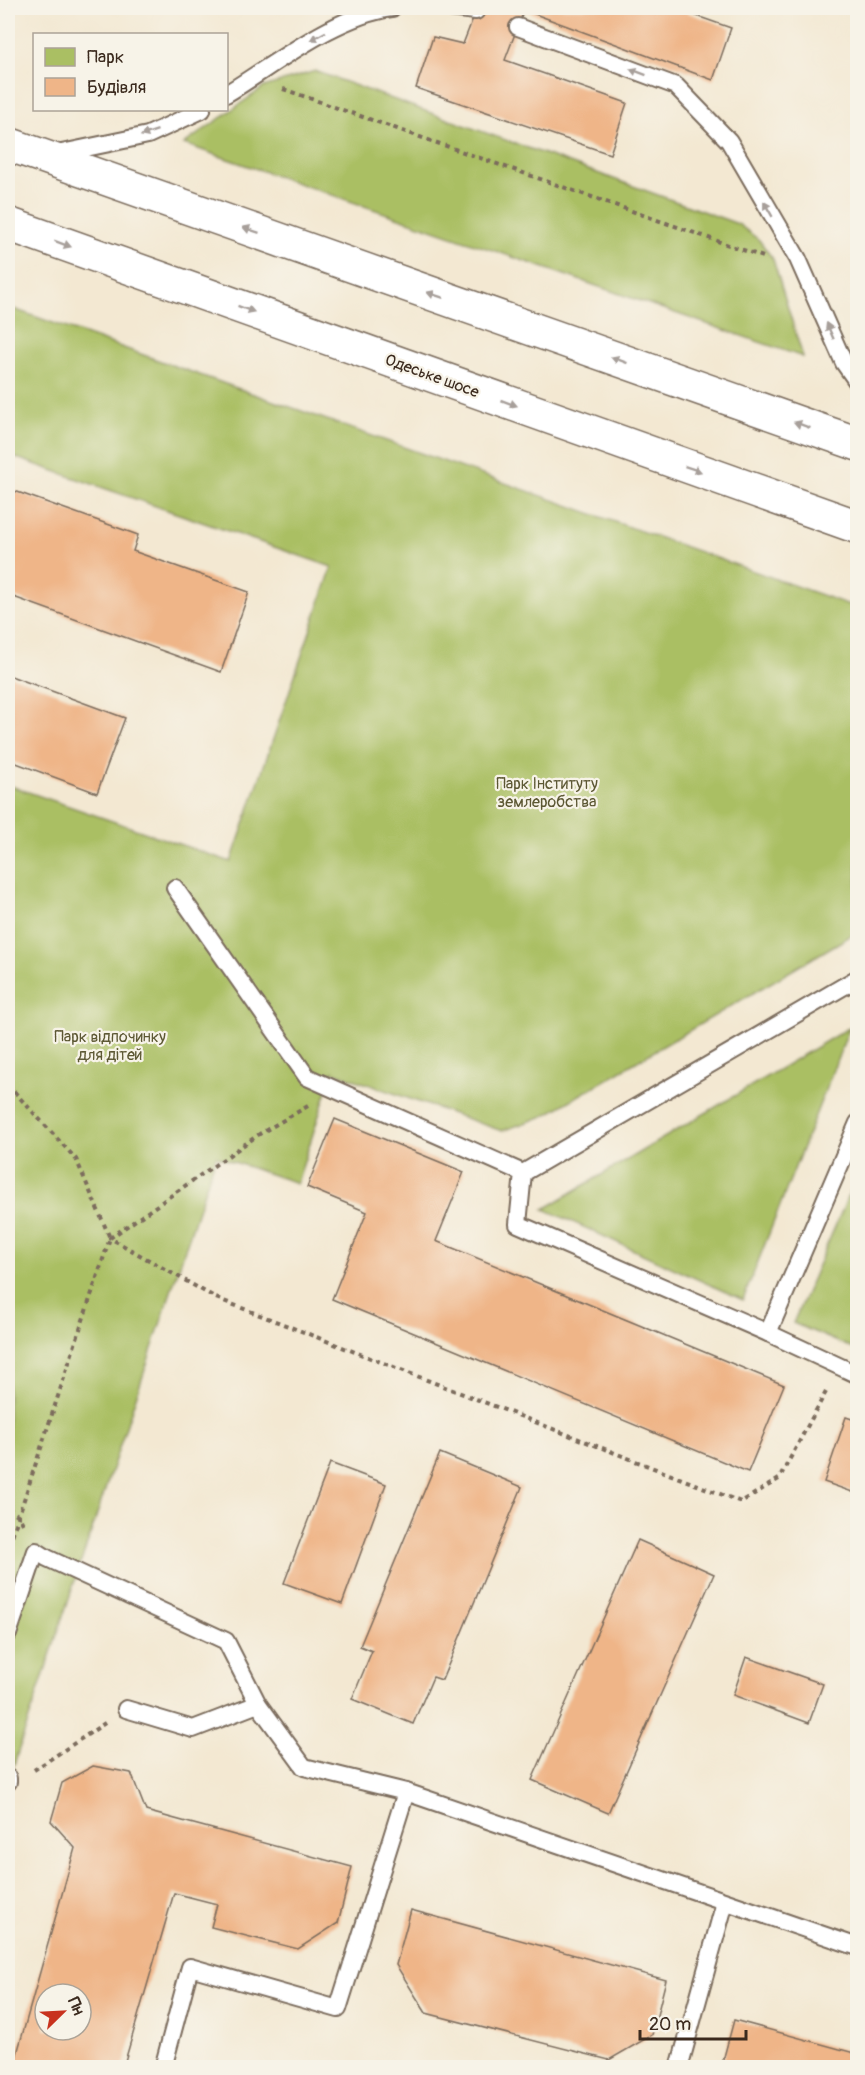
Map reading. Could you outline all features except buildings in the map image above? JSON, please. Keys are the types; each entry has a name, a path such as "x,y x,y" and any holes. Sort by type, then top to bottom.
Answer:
{"highway":[{"path":"8,144 858,444"},
{"name":"Одеське шосе","path":"8,224 858,527"}],"lane":[{"path":"228,93 317,36 376,10 392,8"},
{"path":"450,8 476,11"},
{"path":"518,27 676,86 729,141 798,259 844,363 858,383"},
{"path":"43,156 148,135 200,111"},
{"path":"175,888 307,1077 522,1173"},
{"path":"522,1173 858,978"},
{"path":"768,1333 858,1123"},
{"path":"522,1173 518,1224 768,1333 858,1375"},
{"path":"8,1634 36,1551 226,1641 258,1704 304,1767 406,1792 858,1947"},
{"path":"126,1709 193,1729 258,1704"},
{"path":"164,2067 189,1967 338,2009 406,1792"},
{"path":"679,2067 725,1902"}],"path":[{"path":"283,89 770,259"},
{"path":"8,1084 76,1159 110,1238 216,1298 741,1502 779,1479 840,1366"},
{"path":"10,1542 110,1238 261,1133 337,1089"},
{"path":"8,1508 19,1516"},
{"path":"27,1774 126,1709"}],"green space":[{"path":"315,71 738,224 759,240 773,259 803,357 184,144 264,87"},
{"name":"Парк Інституту землеробства","path":"8,307 858,608 857,932 544,1116 502,1131 333,1072 297,1183 216,1156 8,1782 8,785 231,862 332,567 8,455"},
{"path":"850,1027 743,1300 544,1209"},
{"path":"857,1176 857,1350 793,1323"}],"park label":[{"name":"Парк відпочинку для дітей","path":"110,1046"}]}
